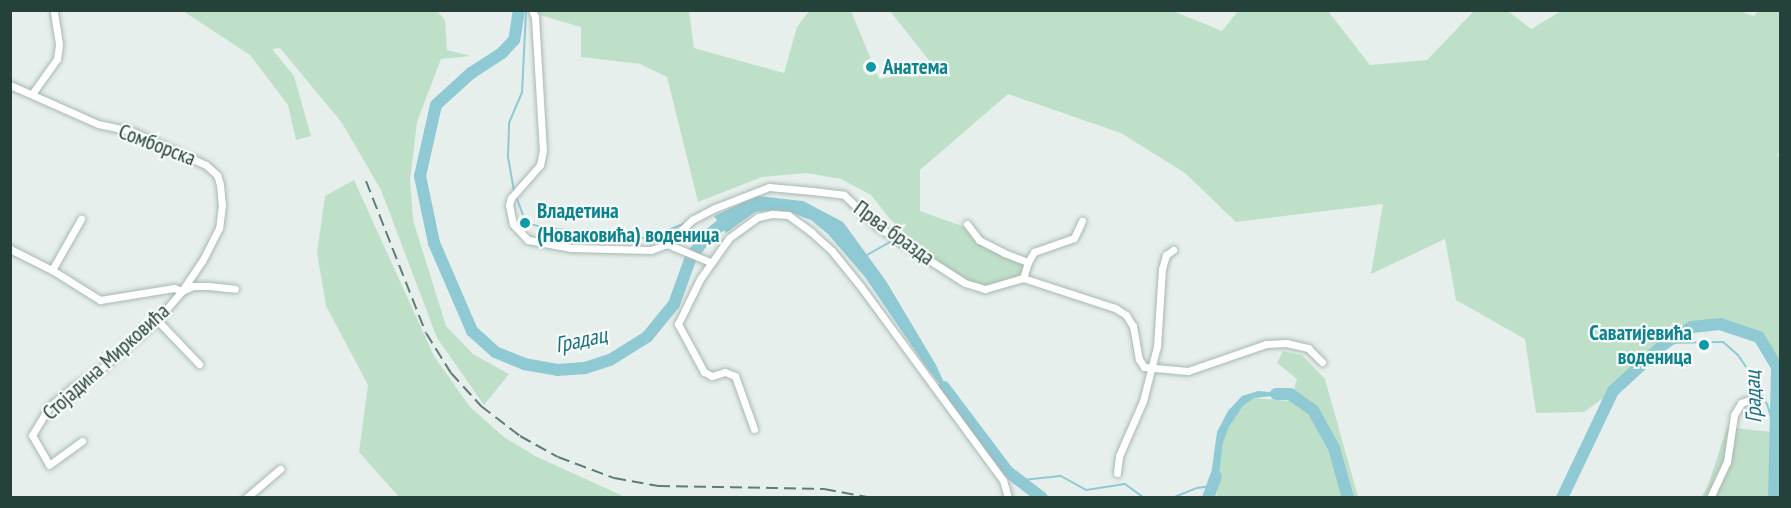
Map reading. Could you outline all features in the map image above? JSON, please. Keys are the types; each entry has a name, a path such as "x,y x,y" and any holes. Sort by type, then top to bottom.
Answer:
{"street":[{"path":"532,10 535,16 543,150 540,165 511,198 510,215 513,224 528,240 571,248 635,250 667,244 708,262"},
{"path":"32,94 57,60 59,44 54,11"},
{"name":"Сомборска","path":"10,85 98,124 131,131 206,165 217,175 222,193 219,228 202,261 182,291"},
{"name":"Прва бразда","path":"667,244 692,220 715,208 769,187 844,195 878,227 965,283 985,289 1023,278"},
{"path":"754,429 735,376 725,372 712,376 704,372 678,324 708,262 729,238 758,217 788,215 812,232 861,287 1003,480 1008,498"},
{"path":"52,270 81,219"},
{"path":"1082,220 1074,238 1034,252 1028,261 1023,278 1114,308 1126,315 1133,326 1139,359 1144,367 1188,371 1266,344 1286,343 1308,348 1322,362"},
{"path":"967,224 979,240 1004,253 1028,261"},
{"path":"10,249 52,270 103,301 174,288 182,291 201,286 235,289"},
{"path":"1117,473 1119,456 1143,401 1160,324 1162,269 1166,255 1173,250"},
{"name":"Стојадина Мирковића","path":"82,441 49,465 33,438 39,420 60,397 101,369 158,320 182,291"},
{"path":"158,320 199,364"},
{"path":"1710,498 1727,462 1734,415 1741,404 1752,399"},
{"path":"246,498 280,469"}],"green space":[{"path":"1737,10 1754,16 1758,11 1780,11 1780,148 1777,157 1780,155 1780,371 1759,337 1720,324 1692,327 1665,343 1613,391 1584,412 1536,413 1525,339 1456,300 1445,239 1371,274 1383,204 1236,222 1185,173 1121,133 1008,94 920,170 920,211 970,229 979,240 1028,262 1023,278 989,292 965,283 940,267 891,220 871,195 841,179 807,173 762,177 698,202 667,77 640,64 581,57 581,27 540,15 539,11 689,11 694,48 784,73 797,27 809,11 851,11 879,79 935,68 890,11 1173,11 1222,31 1238,11 1328,11 1370,65 1427,60 1474,11 1508,11 1531,29 1561,11"},
{"path":"183,11 437,11 445,20 447,50 471,56 441,59 417,122 410,180 413,220 446,326 473,354 509,374 484,405 437,338 381,190 342,123 280,48 272,49 294,76 311,136 296,140 288,105 250,55"},
{"path":"354,180 434,356 470,407 504,437 535,456 625,497 399,497 359,452 368,385 326,306 317,253 325,196"},
{"path":"1283,351 1302,355 1325,379 1358,497 1216,498 1223,443 1229,427 1243,406 1254,398 1290,401 1297,379 1277,363"},
{"path":"1727,427 1771,432 1770,497 1701,498 1708,486"}],"water":[{"path":"757,196 803,201 843,222 886,281 936,365 952,400 927,368 865,277 828,234 811,220 790,212 774,210 755,212 726,233 714,216"},
{"path":"1258,391 1290,394 1254,398 1243,406 1229,427 1223,443 1217,491 1209,490 1217,432 1228,411 1242,396"}],"waterway":[{"name":"Градац","path":"519,10 514,40 502,53 471,73 436,105 420,176 434,243 472,331 495,352 524,364 557,370 585,368 610,360 647,337 674,304 691,257 707,236 733,216"},
{"path":"514,191 508,156 509,123 522,93 526,10"},
{"path":"516,196 526,223 542,227"},
{"path":"556,229 566,230 580,237 613,243 651,237 683,224"},
{"path":"688,227 707,236"},
{"path":"865,256 890,242 899,247"},
{"name":"Градац","path":"1562,498 1613,391 1665,343 1692,327 1720,324 1759,337 1777,367 1774,498"},
{"path":"1665,343 1723,342 1738,355 1752,376 1767,404 1776,433"},
{"name":"Градац","path":"944,387 1007,471 1042,498"},
{"name":"Градац","path":"1276,394 1290,394 1313,410 1334,448 1348,498"},
{"path":"1022,480 1061,476 1086,490 1125,484 1144,498"},
{"name":"Градац","path":"1208,498 1216,476"},
{"path":"1172,498 1197,488 1212,486"}],"railway":[{"path":"366,181 426,333 451,373 481,406 520,436 558,457 614,478 658,486 824,489 872,498"}],"place":[{"name":"Анатема","path":"871,67"},
{"name":"Владетина (Новаковића) воденица","path":"525,223"},
{"name":"Саватијевића воденица","path":"1704,345"}]}
